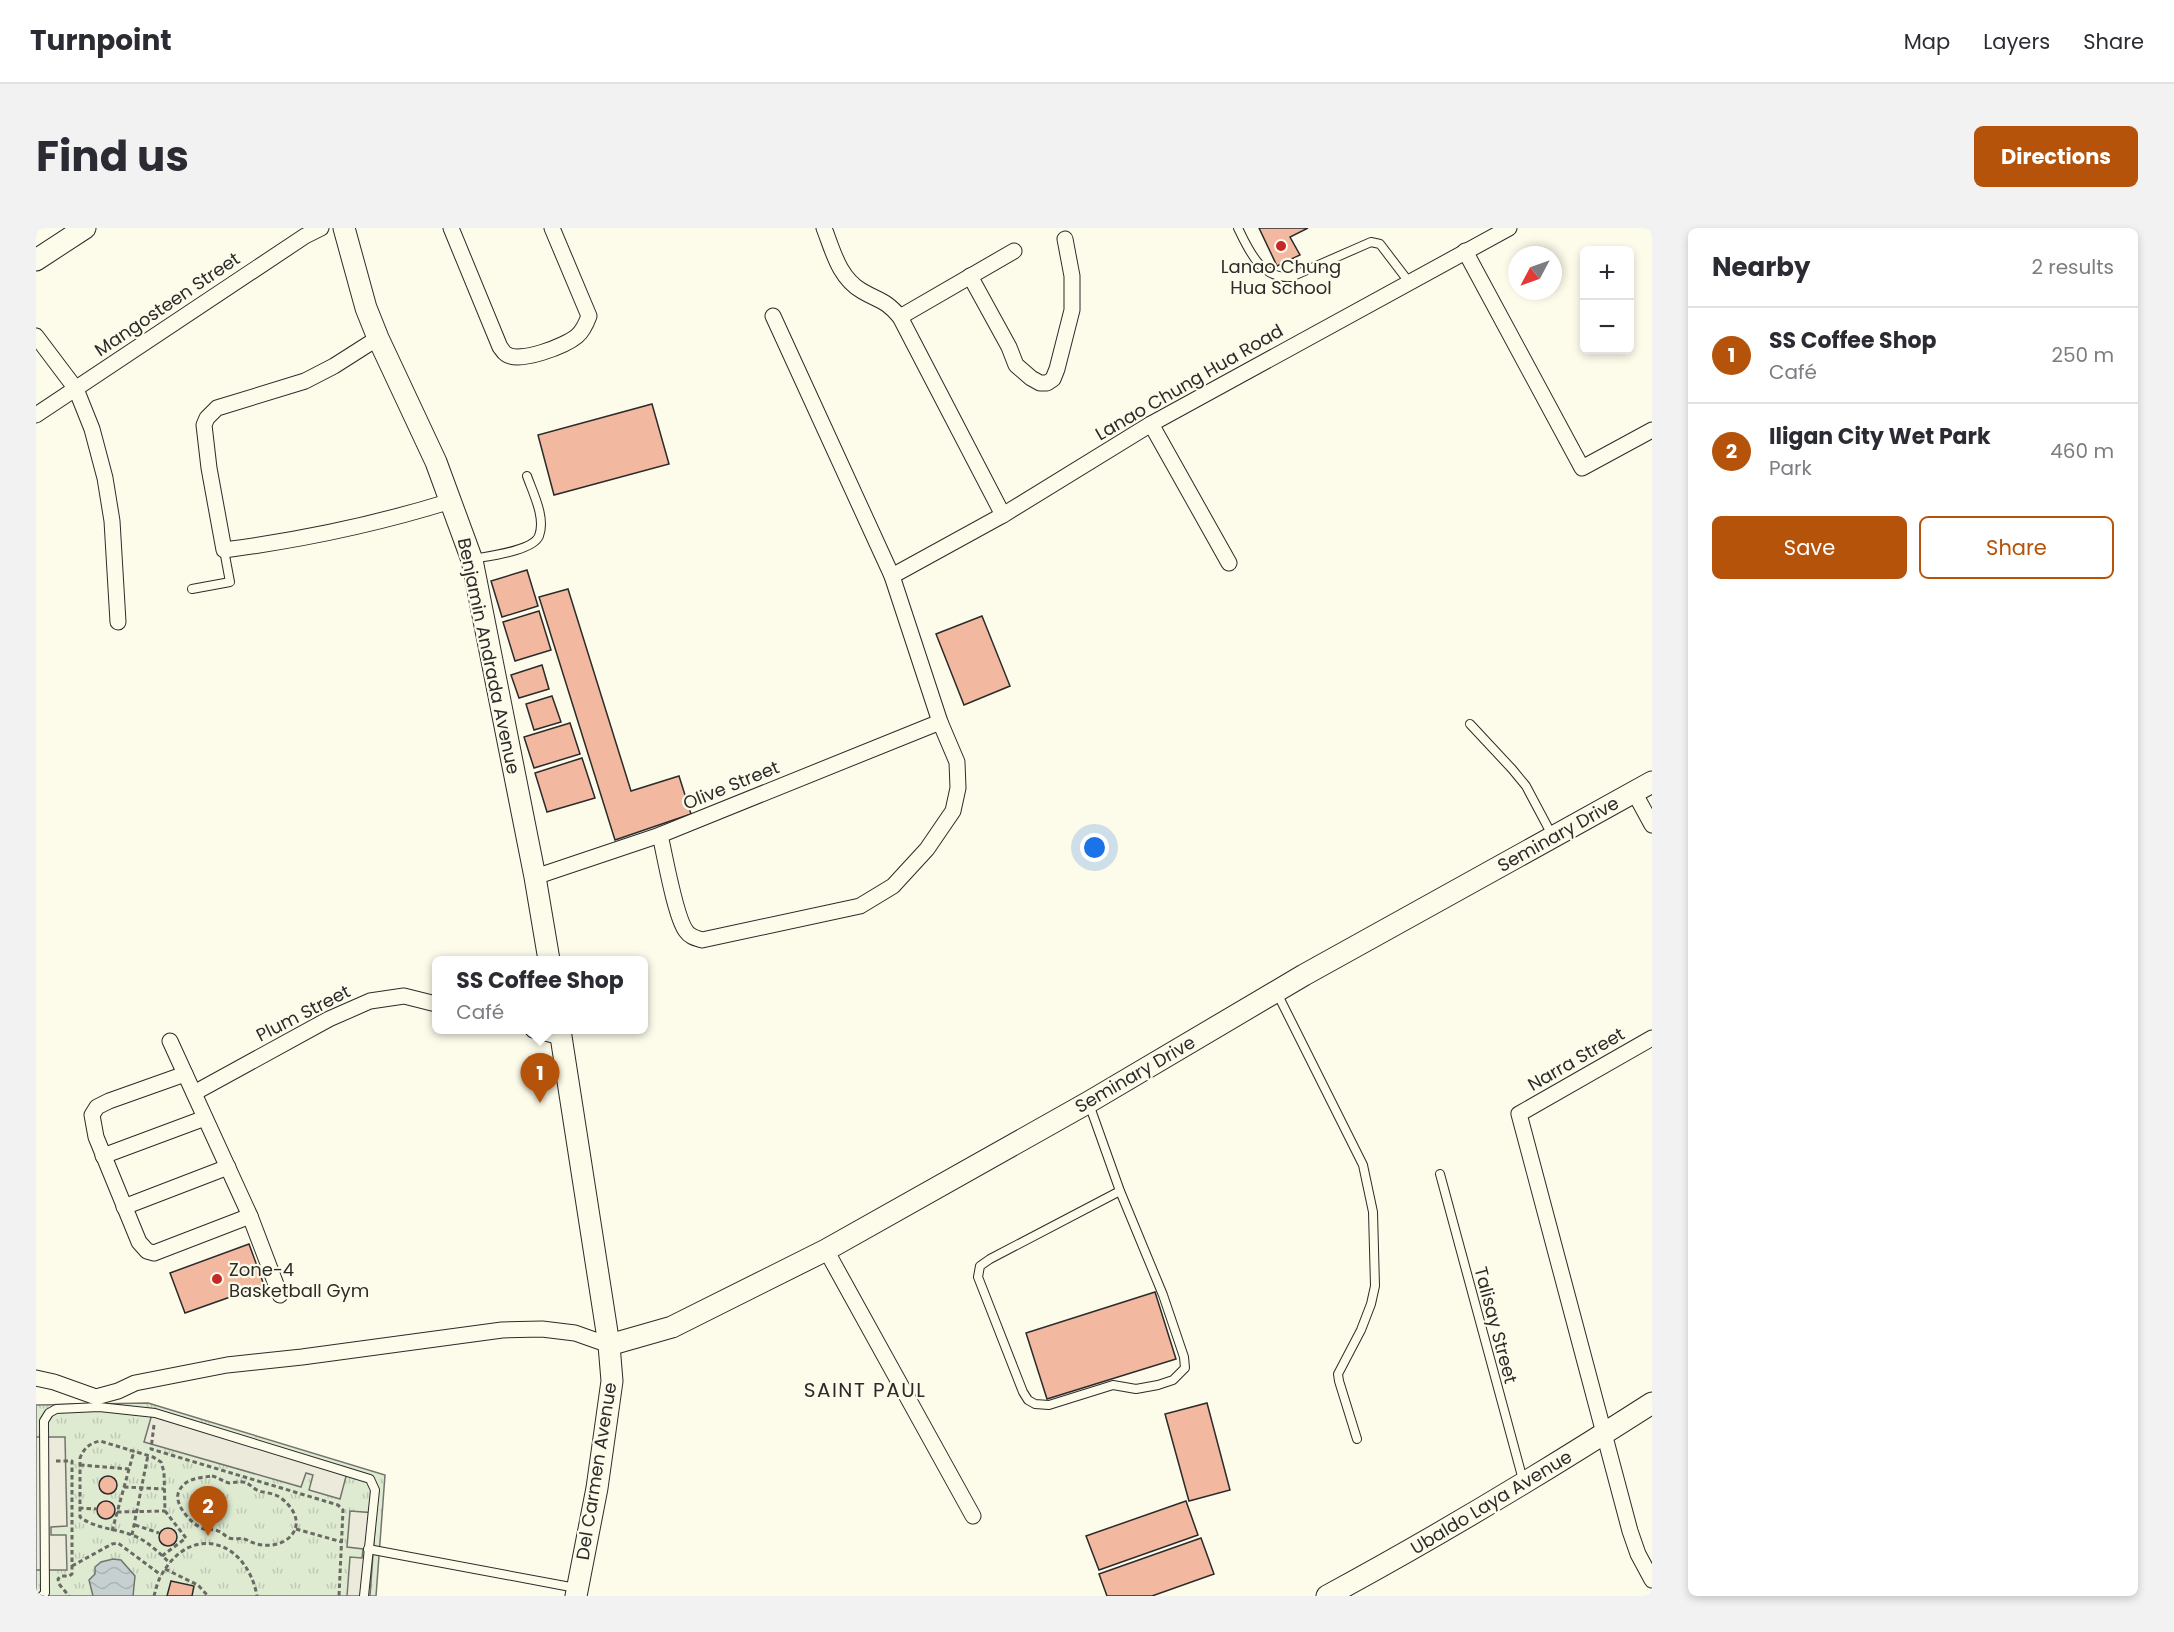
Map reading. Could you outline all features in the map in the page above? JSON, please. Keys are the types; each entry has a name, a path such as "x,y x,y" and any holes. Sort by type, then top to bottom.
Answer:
{"street":[{"path":"36,260 85,228"},
{"name":"Mangosteen Street","path":"36,414 305,236 321,228"},
{"name":"Benjamin Andrada Avenue","path":"344,228 366,308 436,462 472,560 535,877 548,956"},
{"path":"451,228 500,347 506,354 516,357 541,353 577,337 589,316 552,228"},
{"path":"824,228 840,270 849,281 861,291 881,299 900,317 1003,515"},
{"name":"Lanao Chung Hua Road","path":"892,576 1003,515 1151,424 1509,228"},
{"path":"970,276 1016,365 1030,378 1040,383 1047,383 1053,380 1057,369 1072,310 1072,276 1065,239"},
{"path":"900,317 1014,251"},
{"path":"1465,251 1582,468 1652,430"},
{"path":"660,835 680,918 686,932 702,940 860,906 893,886 927,849 953,811 958,788 957,762 940,722 892,576 773,316"},
{"path":"36,336 76,389 92,429 105,478 112,521 118,622"},
{"path":"378,338 334,366 304,381 217,408 207,418 204,425 206,445 224,550 285,542 394,519 451,501"},
{"path":"1151,424 1229,563"},
{"name":"Olive Street","path":"535,877 660,835 940,722"},
{"path":"1643,787 1652,825"},
{"name":"Seminary Drive","path":"609,1345 672,1327 826,1250 1089,1102 1277,991 1643,787"},
{"name":"Plum Street","path":"194,1093 328,1019 370,1001 405,996 432,1003"},
{"path":"36,1378 54,1382 98,1402 135,1383 227,1365 502,1330 542,1329 575,1334 609,1345 560,1034"},
{"name":"Narra Street","path":"1605,1433 1520,1114 1652,1038"},
{"path":"170,1041 250,1216 280,1295"},
{"path":"185,1074 109,1101 98,1107 92,1115 96,1137 139,1242 147,1251 154,1253 250,1216"},
{"path":"104,1156 205,1118"},
{"path":"124,1207 228,1167"},
{"path":"826,1250 974,1516"},
{"name":"Del Carmen Avenue","path":"576,1592 597,1488 612,1381 609,1345"},
{"name":"Ubaldo Laya Avenue","path":"1327,1596 1421,1545 1524,1484 1652,1403"},
{"path":"1605,1433 1633,1539 1652,1580"}],"lane":[{"path":"1238,228 1249,250 1261,265 1267,272 1278,278 1291,277 1371,242 1380,244 1409,282"},
{"path":"472,560 519,550 535,541 539,536 540,515 527,476"},
{"path":"192,589 230,582 224,550"},
{"path":"1470,724 1526,786 1553,837"},
{"path":"1277,991 1363,1165 1373,1212 1375,1286 1361,1330 1338,1374 1357,1439"},
{"path":"1089,1102 1120,1191 1162,1294 1184,1357 1185,1368 1173,1380 1158,1385 1136,1389 1113,1385 1049,1405 1035,1404 1028,1400 1023,1392 978,1277 980,1266 1120,1191"},
{"name":"Talisay Street","path":"1440,1174 1524,1484"},
{"path":"46,1595 44,1421 49,1413 56,1409 98,1402 155,1413 370,1479 375,1490 364,1596"},
{"path":"368,1549 576,1592"}],"path":[{"path":"155,1413 151,1449 338,1505 343,1510 339,1596"},
{"path":"162,1556 186,1538 165,1511 164,1472 161,1462 147,1455 100,1441 92,1443 83,1450 80,1458 80,1517 89,1524 132,1535 146,1543 170,1563"},
{"path":"112,1531 134,1451"},
{"path":"132,1535 147,1455"},
{"path":"46,1461 72,1461 72,1574 61,1576 58,1579 59,1584 69,1596"},
{"path":"80,1465 129,1469"},
{"path":"212,1476 229,1483 236,1481 248,1483 259,1491 278,1496 295,1515 296,1529 289,1539 267,1545 258,1545 243,1538 230,1538 220,1531 200,1527 180,1507 177,1501 178,1494 187,1482 212,1476"},
{"path":"124,1487 164,1489"},
{"path":"79,1508 97,1509"},
{"path":"117,1512 165,1511"},
{"path":"134,1525 159,1533"},
{"path":"296,1529 342,1542"},
{"path":"226,1547 230,1538"},
{"path":"72,1566 118,1543 161,1575"},
{"path":"154,1596 161,1575 170,1563 192,1546 209,1543 226,1547 237,1555 246,1566 257,1596"},
{"path":"165,1569 198,1585 208,1596"}],"green space":[{"path":"148,1403 385,1475 376,1596 36,1596 36,1405"}],"shaded area":[{"path":"152,1414 348,1469 340,1499 309,1490 313,1475 306,1473 301,1487 144,1442"},
{"path":"36,1437 65,1437 67,1526 51,1527 51,1535 66,1535 67,1570 36,1570"},
{"path":"350,1511 376,1513 370,1596 347,1596 350,1557 362,1558 363,1549 347,1547"}],"water":[{"path":"121,1560 135,1576 133,1596 93,1596 89,1580 95,1574 95,1567 101,1562"}],"building":[{"name":"Lanao Chung Hua School","path":"1259,228 1308,228 1290,237 1300,255 1277,266"},
{"path":"652,404 669,464 554,495 538,435"},
{"path":"527,570 538,606 502,617 491,581"},
{"path":"568,589 631,791 679,776 691,814 615,840 539,597"},
{"path":"539,611 551,650 515,661 503,622"},
{"path":"982,616 1010,686 964,705 936,634"},
{"path":"542,665 549,689 519,698 511,675"},
{"path":"552,696 561,722 534,730 526,704"},
{"path":"570,723 580,754 534,768 524,737"},
{"path":"582,758 595,798 547,812 535,773"},
{"name":"Zone-4 Basketball Gym","path":"249,1244 264,1285 185,1313 170,1273"},
{"path":"1155,1292 1176,1359 1047,1399 1026,1333"},
{"path":"1207,1403 1230,1490 1189,1501 1165,1414"},
{"path":"108,1476 114,1479 117,1485 114,1491 108,1494 102,1491 99,1485 102,1479"},
{"path":"106,1501 112,1504 115,1510 112,1516 106,1519 100,1516 97,1510 100,1504"},
{"path":"1186,1501 1198,1535 1099,1570 1086,1536"},
{"path":"168,1528 174,1531 177,1537 174,1543 168,1546 162,1543 159,1537 162,1531"},
{"path":"1201,1538 1214,1574 1152,1596 1107,1596 1099,1574"},
{"path":"171,1581 194,1586 192,1596 167,1596"}],"place":[{"name":"Lanao Chung Hua School","path":"1281,246"},
{"name":"SS Coffee Shop","path":"540,1103"},
{"name":"Zone-4 Basketball Gym","path":"217,1279"},
{"name":"Iligan City Wet Park","path":"208,1536"}],"district":[{"name":"SAINT PAUL","path":"865,1390"}]}
